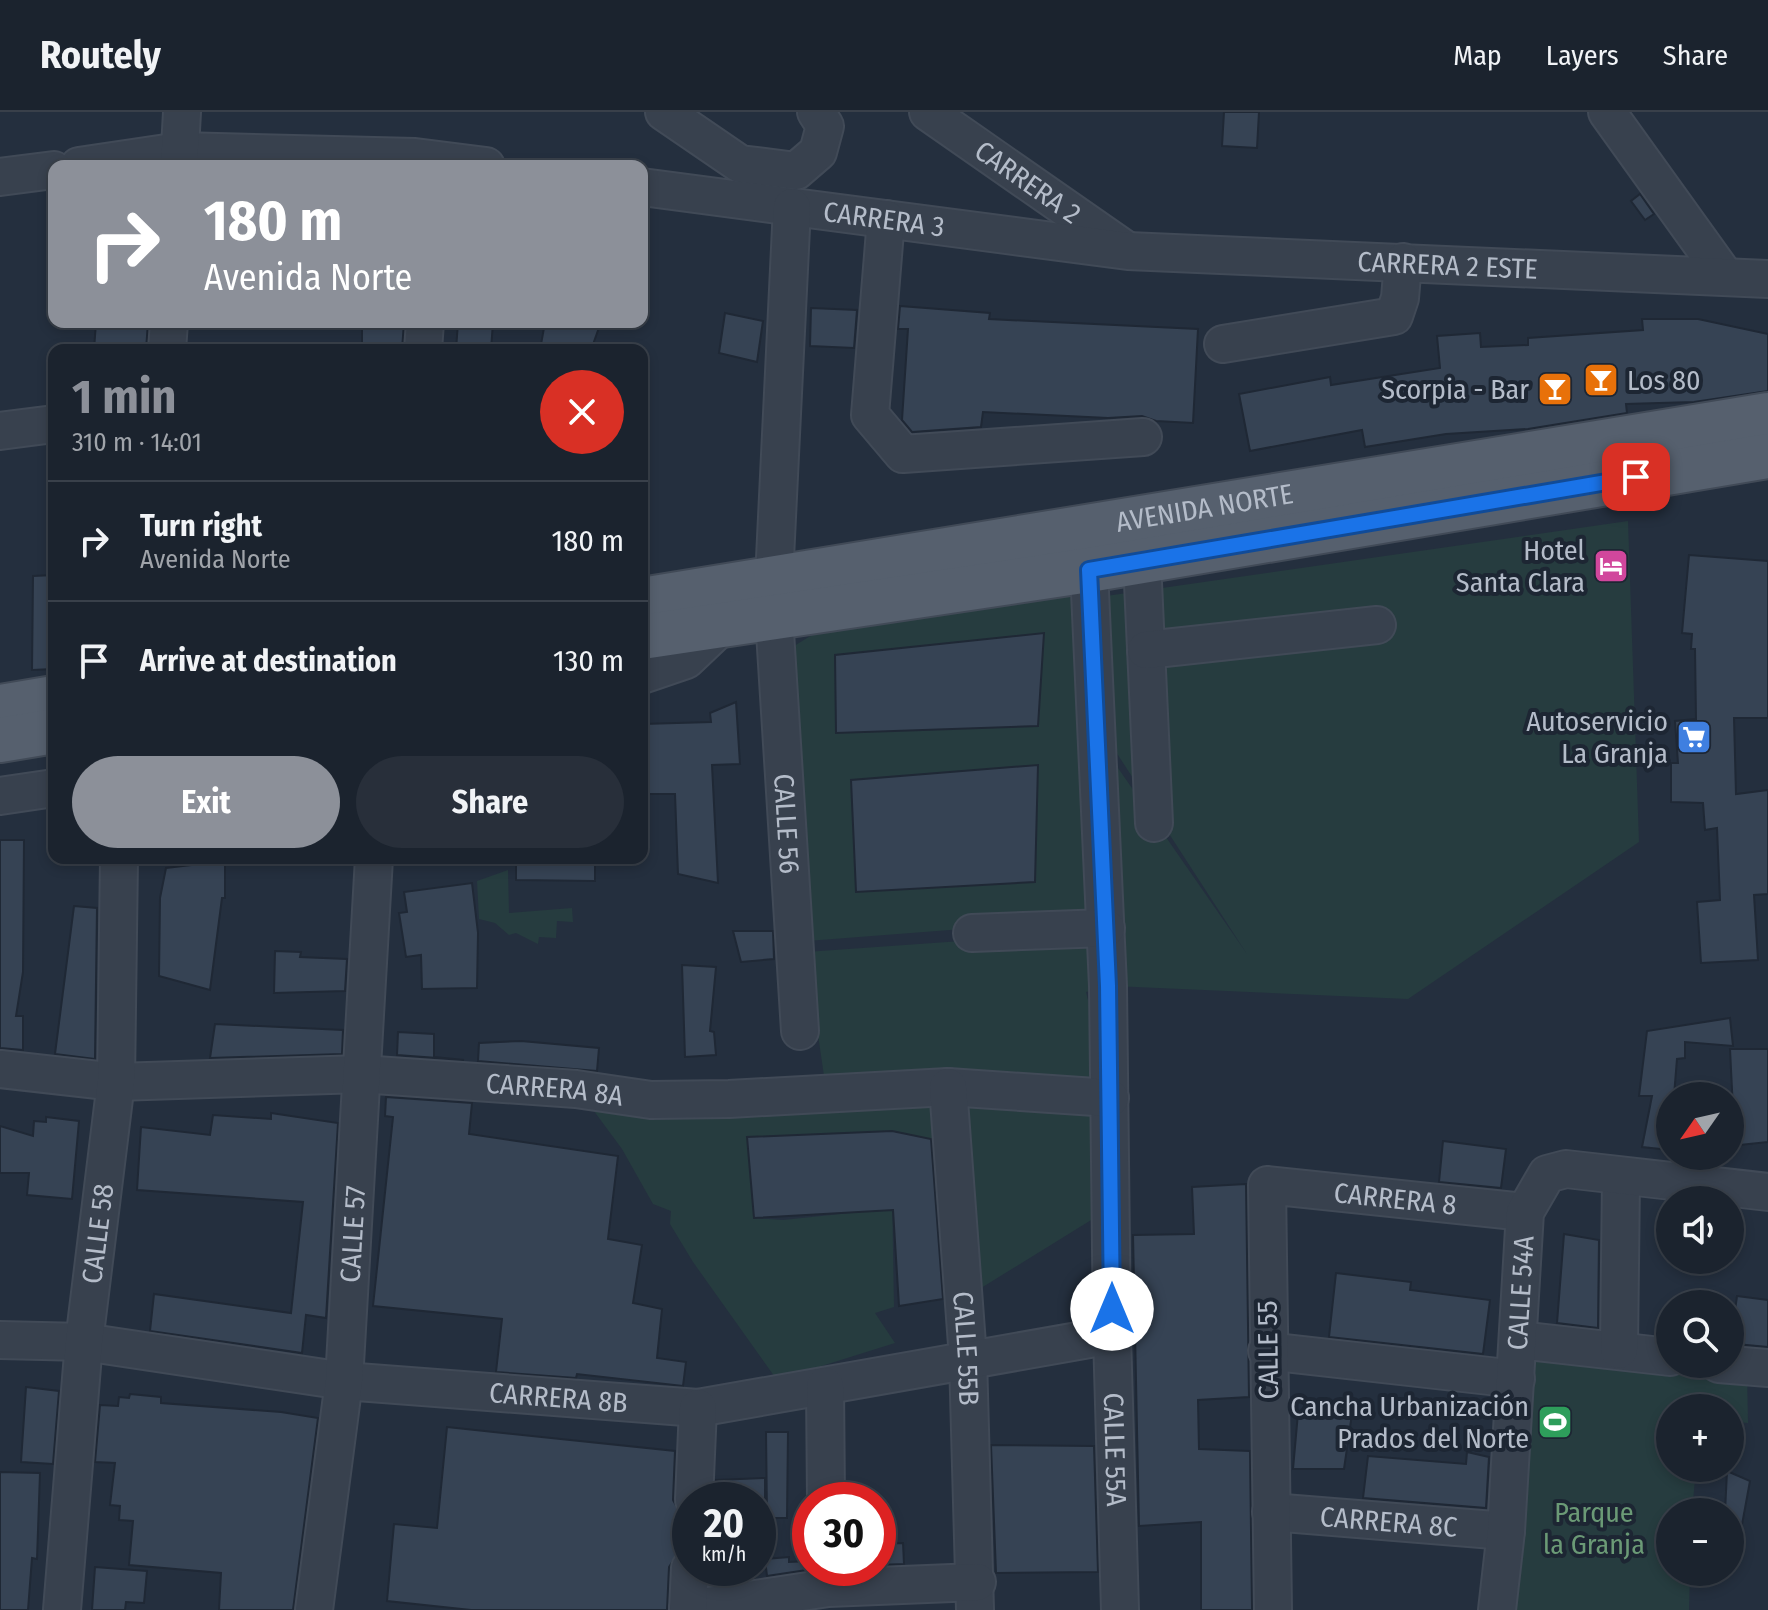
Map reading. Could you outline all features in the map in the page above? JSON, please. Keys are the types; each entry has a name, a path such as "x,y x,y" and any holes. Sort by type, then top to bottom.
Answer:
{"main road":[{"name":"AVENIDA NORTE","path":"648,636 724,624 774,597 1768,415"},
{"name":"AVENIDA NORTE","path":"648,600 774,597 1089,570 1768,456"},
{"path":"0,707 48,699"},
{"path":"0,740 48,732"}],"street":[{"path":"182,112 180,159 264,160"},
{"path":"664,112 740,164 796,171 818,152 825,126 816,112"},
{"name":"CARRERA 2","path":"928,112 1128,251"},
{"path":"1607,112 1724,275"},
{"path":"0,177 48,171"},
{"name":"CARRERA 3","path":"648,188 1128,251"},
{"name":"CALLE 56","path":"792,207 774,597 800,1031"},
{"path":"886,219 870,415 903,454 1143,437"},
{"name":"CARRERA 2 ESTE","path":"1128,251 1768,279"},
{"path":"1223,344 1394,316 1400,298 1403,262"},
{"path":"0,431 48,425"},
{"path":"1142,561 1154,823"},
{"name":"CALLE 55A","path":"1089,570 1106,928 1120,1610"},
{"path":"648,673 686,660 724,624"},
{"path":"1146,650 1377,625"},
{"path":"0,796 48,789"},
{"name":"CALLE 58","path":"62,1610 84,1342 116,1082 119,864"},
{"name":"CALLE 57","path":"314,1610 344,1381 374,864"},
{"path":"972,933 1106,928"},
{"name":"CARRERA 8A","path":"0,1069 116,1082 361,1074 576,1089 651,1100 729,1099 948,1087 1110,1098"},
{"name":"CALLE 55B","path":"948,1087 968,1358 976,1596"},
{"name":"CALLE 54A","path":"1497,1610 1506,1531 1525,1212 1547,1174 1566,1169 1621,1177"},
{"path":"1619,1350 1621,1177 1768,1192"},
{"name":"CARRERA 8","path":"1267,1185 1525,1212"},
{"name":"CALLE 55","path":"1267,1185 1273,1610"},
{"name":"CARRERA 8B","path":"0,1340 84,1342 344,1381 698,1408 1112,1335"},
{"path":"1519,1340 1656,1355"},
{"path":"1267,1351 1516,1379"},
{"path":"1744,1366 1768,1368"},
{"path":"825,1386 826,1482"},
{"path":"695,1482 698,1408"},
{"name":"CARRERA 8C","path":"1271,1512 1506,1531"},
{"path":"689,1586 688,1609 792,1586"},
{"path":"894,1586 976,1596"}],"green space":[{"path":"1628,521 1639,842 1408,999 1113,986 1109,755 1247,954 1105,735 1099,597"},
{"path":"1081,587 1093,919 807,941 778,656 820,630"},
{"path":"508,870 509,913 572,908 573,922 557,921 556,938 539,937 538,944 516,933 509,935 495,923 479,919 477,881"},
{"path":"1103,931 1105,988 1086,992 1107,1075 1109,1209 960,1301 942,1142 891,1131 894,1307 875,1313 895,1343 777,1380 693,1262 670,1224 671,1211 653,1204 622,1149 588,1103 825,1083 806,952","holes":["853,1133 859,1212 783,1220 754,1218 747,1138"]},
{"name":"Parque la Granja","path":"1532,1352 1656,1363 1656,1378 1744,1378 1744,1371 1747,1371 1748,1423 1744,1423 1744,1394 1656,1394 1656,1482 1695,1482 1693,1498 1656,1498 1656,1586 1690,1586 1689,1610 1510,1610"}],"building":[{"path":"1224,112 1259,112 1257,148 1222,146"},
{"path":"1640,194 1654,214 1645,220 1631,201"},
{"path":"900,306 990,313 989,319 1198,329 1193,423 1156,421 1142,416 1108,418 983,412 981,427 912,432 902,420 908,329 898,329"},
{"path":"811,308 857,310 854,348 810,346"},
{"path":"725,313 763,321 757,362 719,353"},
{"path":"1642,319 1698,319 1768,334 1768,391 1694,402 1626,404 1627,413 1528,429 1446,434 1365,447 1362,430 1250,451 1239,394 1330,377 1331,385 1440,368 1437,336 1480,333 1481,347 1528,345 1528,338 1643,330"},
{"path":"96,328 148,328 146,344 94,344"},
{"path":"362,328 404,328 402,344 362,344"},
{"path":"458,328 493,328 491,344 456,344"},
{"path":"544,328 599,328 593,344 541,344"},
{"path":"1689,555 1768,561 1768,718 1734,718 1736,794 1768,790 1768,894 1754,895 1758,960 1701,963 1697,902 1720,900 1717,828 1705,830 1703,803 1671,802 1671,763 1678,763 1675,721 1696,719 1695,649 1691,649 1692,634 1682,633"},
{"path":"48,575 48,669 32,670 33,576"},
{"path":"1044,633 1038,726 836,733 835,655"},
{"path":"736,702 740,764 712,765 718,883 678,874 675,794 648,794 648,724 711,722 710,713"},
{"path":"1038,765 1035,882 856,892 851,780"},
{"path":"0,840 24,840 23,972 16,1016 23,1016 23,1050 0,1048"},
{"path":"225,864 225,898 222,898 210,990 159,976 160,898 166,868"},
{"path":"516,864 595,864 595,881 516,880"},
{"path":"472,883 478,933 477,988 422,989 421,955 406,957 399,913 407,912 404,892"},
{"path":"74,906 97,908 95,1059 55,1054"},
{"path":"733,931 773,931 774,959 741,962"},
{"path":"275,951 301,952 300,957 347,959 345,991 274,993"},
{"path":"682,965 716,967 710,1031 714,1032 716,1055 685,1057"},
{"path":"1730,1018 1733,1046 1685,1042 1685,1058 1677,1059 1675,1082 1656,1082 1656,1148 1642,1147 1652,1096 1639,1096 1647,1031"},
{"path":"215,1024 343,1030 342,1054 210,1058"},
{"path":"398,1032 434,1034 434,1057 464,1060 397,1055"},
{"path":"521,1041 599,1048 597,1071 478,1061 479,1043"},
{"path":"1730,1049 1768,1049 1768,1142 1744,1145 1744,1082 1732,1082"},
{"path":"386,1097 472,1103 469,1134 618,1156 608,1239 642,1245 633,1303 662,1309 657,1358 686,1362 683,1386 577,1374 576,1378 496,1372 502,1319 373,1306 393,1117 385,1116"},
{"path":"271,1113 338,1123 326,1318 306,1315 302,1353 150,1331 154,1294 291,1313 303,1202 137,1190 141,1127 210,1135 213,1115 271,1119"},
{"path":"46,1117 79,1121 72,1199 27,1195 29,1173 0,1173 0,1126 33,1136 34,1121 46,1122"},
{"path":"892,1131 931,1139 943,1299 899,1306 893,1210 754,1218 747,1137"},
{"path":"1443,1141 1506,1149 1501,1188 1439,1182"},
{"path":"1246,1184 1249,1397 1198,1400 1199,1449 1250,1451 1252,1610 1201,1610 1201,1522 1139,1526 1133,1235 1194,1234 1192,1187"},
{"path":"1564,1234 1599,1240 1598,1328 1557,1323"},
{"path":"1336,1273 1411,1282 1410,1290 1490,1300 1483,1354 1329,1337"},
{"path":"1744,1297 1768,1300 1768,1347 1744,1345"},
{"path":"26,1387 59,1391 53,1464 21,1462"},
{"path":"130,1394 161,1397 161,1403 281,1412 318,1418 293,1610 219,1610 221,1573 129,1565 133,1521 119,1520 120,1506 110,1505 115,1463 95,1462 100,1405 118,1406 119,1397 129,1398"},
{"path":"1298,1413 1352,1414 1344,1469 1293,1469"},
{"path":"447,1427 675,1451 672,1562 669,1567 667,1610 471,1610 387,1601 394,1524 437,1528"},
{"path":"766,1432 788,1432 787,1518 776,1518 776,1482 767,1482"},
{"path":"991,1445 1094,1446 1098,1572 996,1573"},
{"path":"1467,1452 1489,1457 1486,1508 1363,1498 1368,1456 1466,1464"},
{"path":"0,1472 40,1473 37,1559 32,1558 28,1610 0,1610"},
{"path":"765,1478 765,1482 716,1482"},
{"path":"1744,1478 1750,1481 1744,1514 1744,1498 1726,1498 1726,1482 1744,1482"},
{"path":"896,1543 903,1543 904,1564 896,1564"},
{"path":"789,1557 792,1572 776,1575 776,1558"},
{"path":"95,1567 147,1571 144,1603 126,1602 125,1610 92,1610"}],"place":[{"name":"Los 80","path":"1601,380"},
{"name":"Scorpia - Bar","path":"1555,389"},
{"name":"Hotel Santa Clara","path":"1611,566"},
{"name":"Autoservicio La Granja","path":"1694,737"},
{"name":"Cancha Urbanización Prados del Norte","path":"1555,1422"}],"route":[{"path":"1112,1309 1108,986 1089,570 1636,477"}]}
